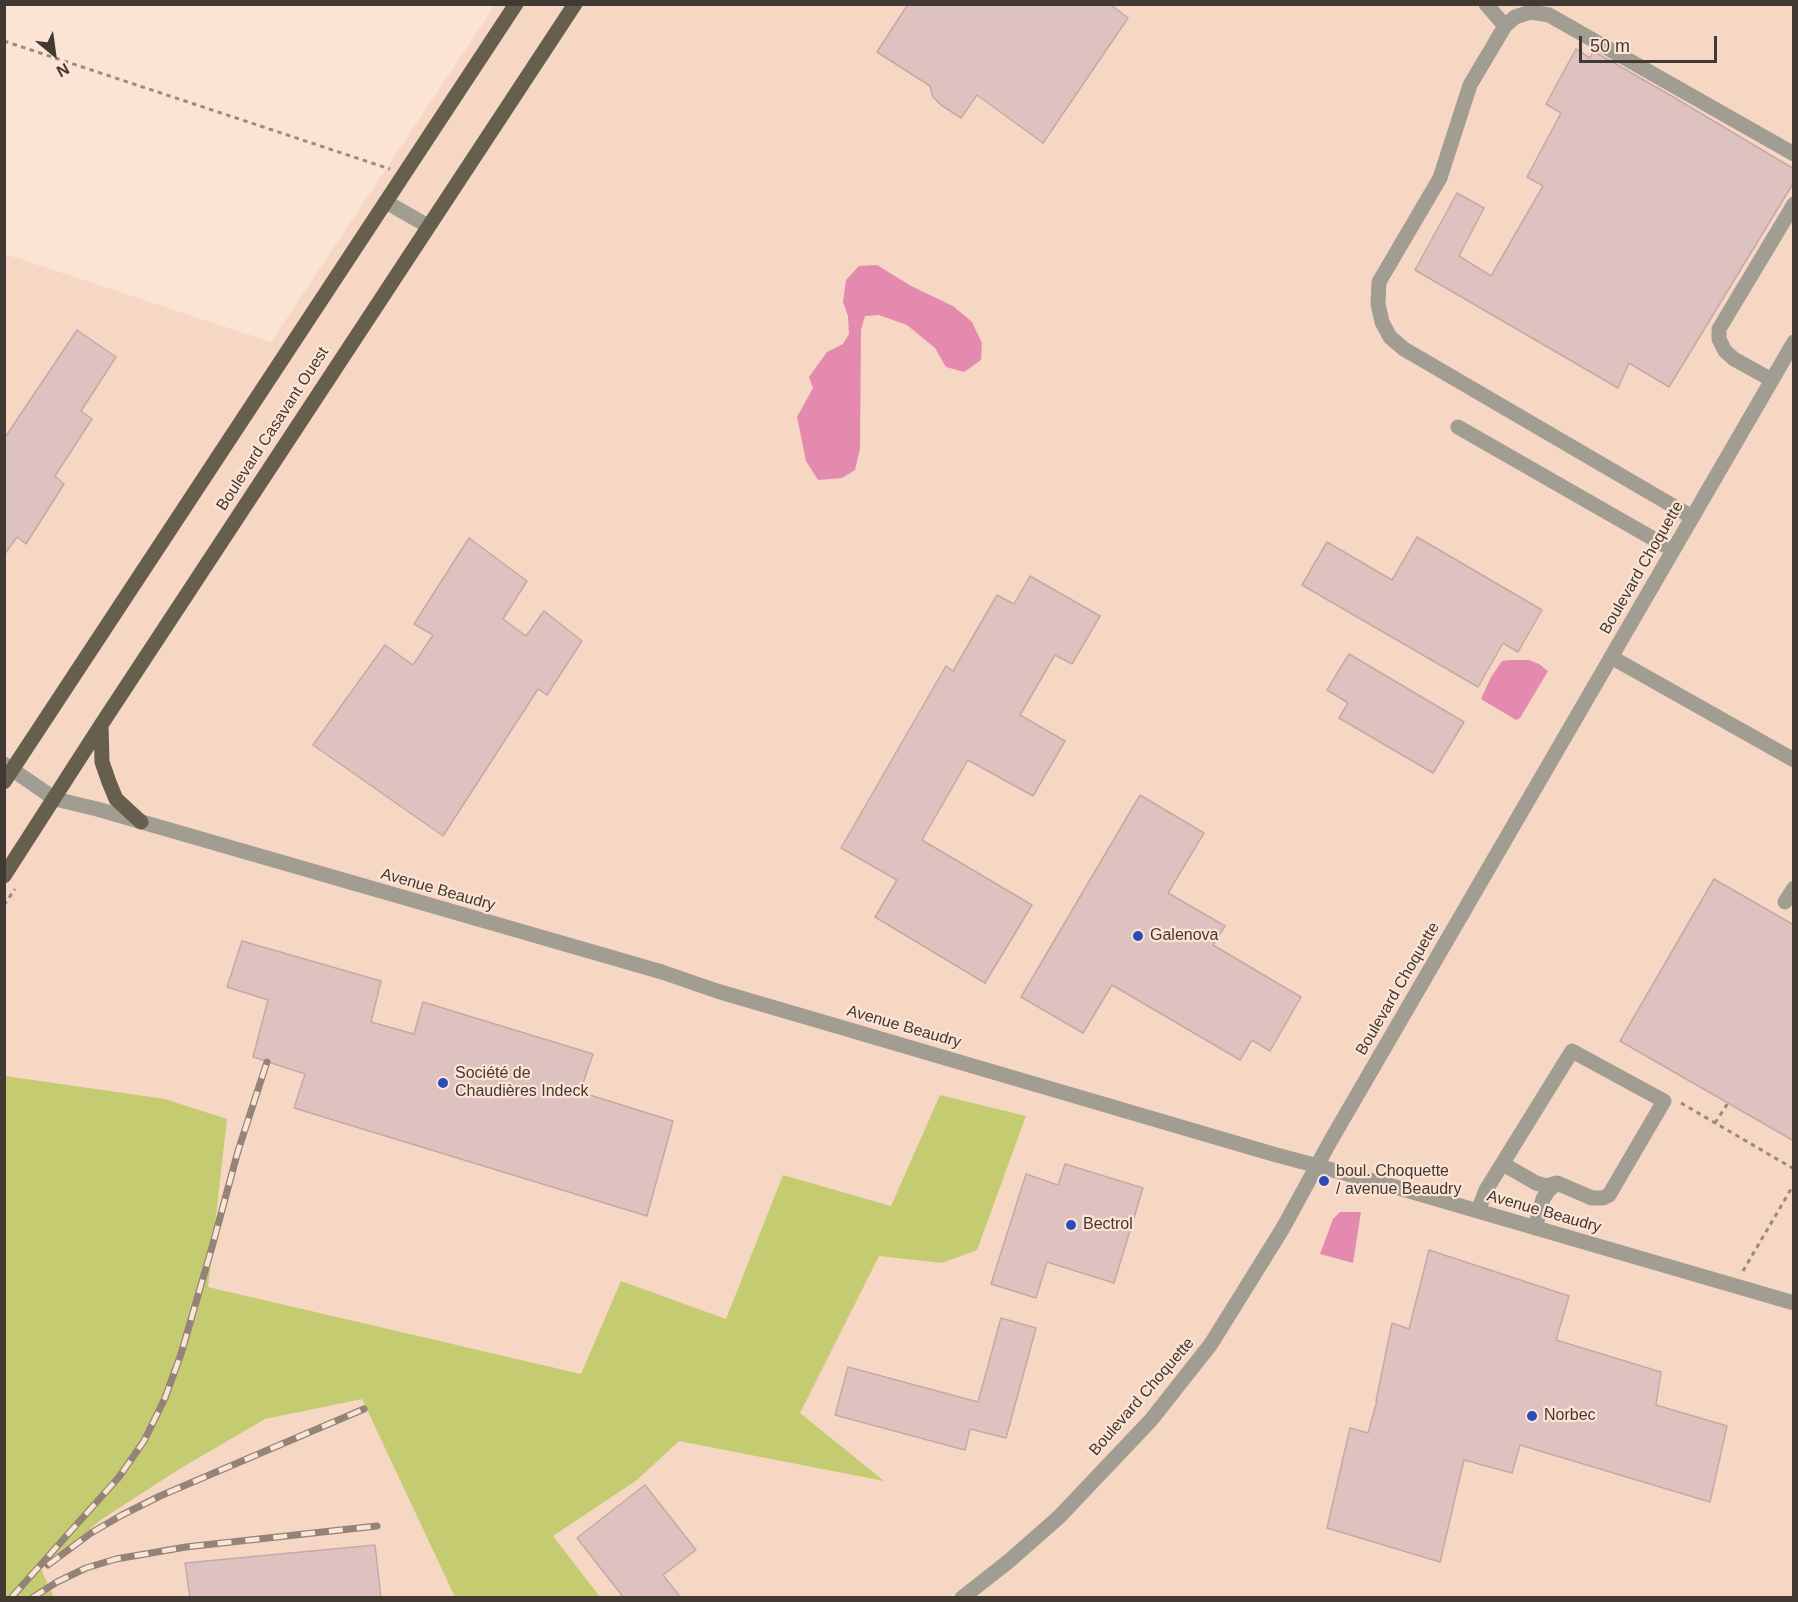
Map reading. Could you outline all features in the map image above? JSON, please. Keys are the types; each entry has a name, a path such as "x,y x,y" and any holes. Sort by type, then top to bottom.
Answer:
{"main road":[{"name":"Boulevard Casavant Ouest","path":"7,772 516,4"},
{"name":"Boulevard Casavant Ouest","path":"4,876 575,4"},
{"path":"101,725 102,762 116,799 141,822"}],"street":[{"path":"1486,4 1505,26"},
{"path":"1692,517 1404,349 1390,337 1382,322 1378,304 1378,282 1440,178 1470,85 1505,26 1515,17 1531,12 1549,15 1794,154"},
{"path":"386,202 428,226"},
{"path":"1772,380 1734,359 1725,351 1719,339 1719,329 1794,204"},
{"name":"Boulevard Choquette","path":"962,1598 1059,1517 1151,1420 1211,1344 1283,1228 1317,1165 1794,342"},
{"path":"1458,427 1672,550"},
{"path":"1611,657 1794,760"},
{"name":"Avenue Beaudry","path":"7,772 55,799 662,972 740,998 1273,1154 1794,1303"},
{"path":"1785,902 1794,888"},
{"path":"1478,1211 1486,1190 1572,1051 1664,1101 1609,1195 1603,1198 1592,1198 1557,1183 1547,1186 1536,1183 1503,1164"},
{"path":"1535,1228 1543,1199 1557,1183"}],"path":[{"path":"4,41 405,174"},
{"path":"1676,1101 1794,1169"},
{"path":"1715,1123 1728,1103"},
{"path":"1743,1271 1794,1184"}],"shaded area":[{"path":"495,5 1793,5 1793,1597 5,1598 5,254 271,342"},
{"path":"877,265 911,286 953,306 972,322 982,343 981,360 964,372 946,367 935,348 907,325 879,315 865,316 861,330 860,449 855,470 842,478 818,480 806,461 797,417 813,388 809,377 827,352 843,344 849,334 848,316 843,302 846,280 859,266"},
{"path":"1529,660 1548,671 1520,718 1516,720 1481,699 1491,677 1502,661"},
{"path":"1340,1212 1361,1212 1353,1263 1320,1254 1333,1219"}],"green space":[{"path":"5,1076 165,1099 227,1119 208,1287 581,1374 621,1281 726,1319 783,1175 891,1206 940,1095 1026,1116 977,1250 942,1263 879,1256 800,1413 884,1481 679,1441 637,1480 553,1536 600,1597 455,1597 362,1399 265,1419 181,1468 102,1519 41,1569 54,1597 5,1598"}],"building":[{"path":"908,4 1110,4 1128,18 1043,143 977,95 961,118 933,97 930,86 877,52"},
{"path":"1576,49 1590,58 1593,51 1794,169 1794,182 1669,387 1629,363 1618,388 1415,270 1457,193 1484,208 1459,256 1491,276 1543,186 1527,177 1561,113 1546,104"},
{"path":"77,330 116,357 81,411 92,419 55,476 64,484 26,544 17,537 4,555 4,439"},
{"path":"1417,537 1542,610 1518,652 1503,643 1478,687 1302,585 1327,542 1392,580"},
{"path":"469,538 527,581 503,619 526,636 544,611 582,641 547,695 538,689 443,836 313,745 385,645 413,665 433,635 414,624"},
{"path":"1030,576 1100,616 1072,664 1055,655 1020,715 1065,741 1033,796 968,760 922,840 1032,905 985,983 875,917 897,880 841,848 946,666 953,671 997,595 1014,604"},
{"path":"1349,654 1464,722 1433,773 1339,718 1348,703 1327,690"},
{"name":"Galenova","path":"1140,795 1204,833 1168,893 1225,926 1213,945 1301,997 1270,1051 1252,1040 1240,1060 1112,985 1083,1033 1021,997"},
{"path":"1714,879 1794,925 1794,1141 1620,1041"},
{"name":"Société de Chaudières Indeck","path":"242,941 381,981 371,1022 414,1034 423,1002 593,1054 580,1092 673,1121 647,1216 294,1108 305,1074 253,1057 268,1000 227,987"},
{"name":"Bectrol","path":"1065,1164 1143,1188 1114,1283 1047,1262 1036,1298 991,1284 1026,1174 1058,1185"},
{"name":"Norbec","path":"1429,1250 1569,1296 1556,1340 1661,1372 1656,1405 1727,1426 1710,1502 1520,1445 1512,1473 1464,1460 1440,1562 1327,1528 1350,1428 1368,1433 1377,1401 1392,1323 1409,1329"},
{"path":"1001,1318 1036,1328 1006,1438 970,1429 965,1450 835,1415 848,1367 978,1402"},
{"path":"645,1485 696,1550 663,1575 681,1598 624,1598 577,1538"},
{"path":"375,1545 381,1598 190,1598 185,1563"}],"railway":[{"path":"11,1598 119,1477 144,1441 165,1398 181,1354 238,1151 267,1062"},
{"path":"48,1565 91,1533 160,1496 364,1409"},
{"path":"32,1598 57,1582 86,1568 116,1559 186,1547 377,1526"}],"place":[{"name":"Galenova","path":"1138,936"},
{"name":"Société de Chaudières Indeck","path":"443,1083"},
{"name":"boul. Choquette / avenue Beaudry","path":"1324,1181"},
{"name":"Bectrol","path":"1071,1225"},
{"name":"Norbec","path":"1532,1416"}]}
